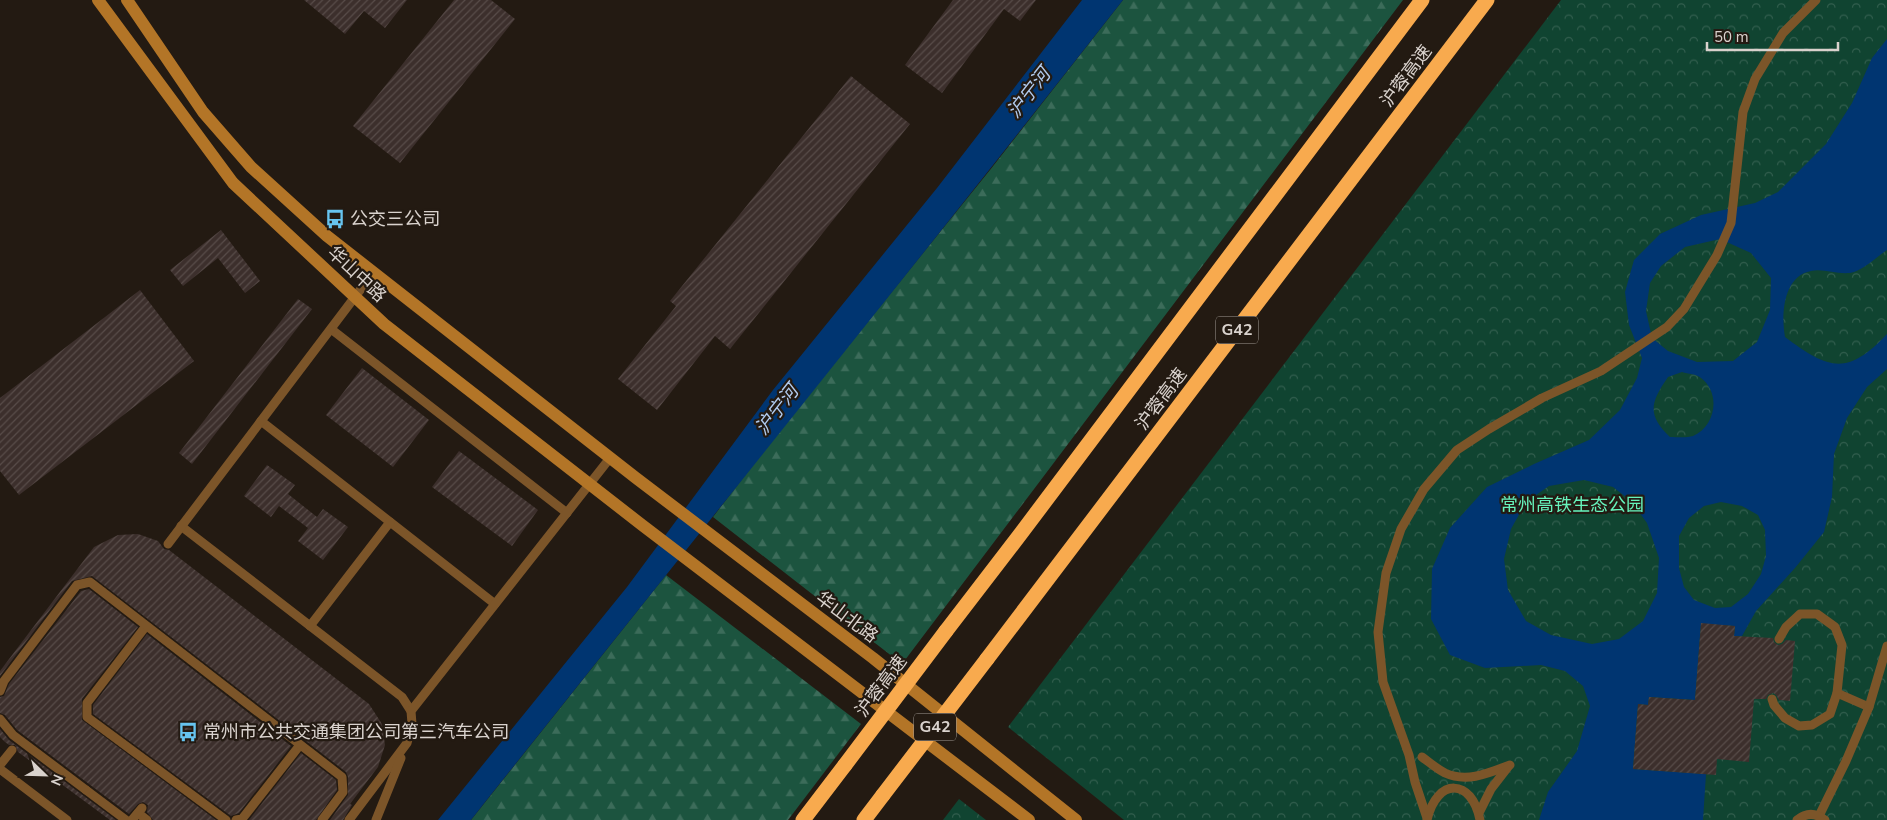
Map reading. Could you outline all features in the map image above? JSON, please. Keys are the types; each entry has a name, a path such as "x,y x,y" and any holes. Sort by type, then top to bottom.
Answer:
{"highway":[{"name":"沪蓉高速","path":"803,820 1422,0"},
{"name":"沪蓉高速","path":"864,820 1487,0"}],"main road":[{"name":"华山中路","path":"98,0 233,183 384,324 642,525 1029,820"},
{"name":"华山中路","path":"127,0 202,112 251,167 328,236 374,273 666,500"},
{"name":"华山北路","path":"666,500 873,658 1076,820"}],"lane":[{"path":"1427,819 1403,736 1383,682 1378,632 1386,573 1401,529 1424,489 1458,450 1489,429 1542,398 1600,370 1667,326 1684,310 1717,255 1731,223 1743,112 1755,79 1783,33 1816,0"},
{"path":"168,544 374,273"},
{"path":"331,329 567,513"},
{"path":"261,421 495,604"},
{"path":"411,711 610,458"},
{"path":"310,626 390,522"},
{"path":"181,526 402,697 411,711 412,724 407,743 376,820"},
{"path":"0,691 4,681 77,585 90,582 342,777 343,792 322,820"},
{"path":"1772,700 1785,718 1798,726 1812,725 1830,714 1837,693 1842,645 1835,627 1817,614 1800,614 1786,626 1779,639"},
{"path":"146,626 88,703 87,717 226,820"},
{"path":"1797,820 1806,815 1822,818 1869,707 1887,646"},
{"path":"1837,693 1869,707"},
{"path":"0,719 13,735 126,820"},
{"path":"1403,736 1427,764 1470,797 1479,816"},
{"path":"349,820 407,743"},
{"path":"236,820 242,819 300,745"},
{"path":"12,750 0,767 67,820"},
{"path":"1422,757 1444,773 1463,778"},
{"path":"1427,819 1433,803 1443,787 1451,782 1487,774 1510,764 1491,790 1479,816"},
{"path":"1442,791 1452,787 1462,789"},
{"path":"137,814 147,820"}],"green space":[{"path":"1123,0 1403,0 902,664 713,517"},
{"name":"常州高铁生态公园","path":"1561,0 1887,0 1887,820 1124,820 1008,727"},
{"path":"666,575 861,724 788,820 471,820"},
{"path":"959,799 986,820 943,820"}],"water":[{"name":"沪宁河","path":"1082,0 1123,0 471,820 438,820 627,587 773,390 937,188"},
{"path":"1887,39 1887,250 1854,272 1844,273 1816,270 1802,274 1789,288 1783,318 1785,337 1813,356 1837,364 1860,357 1873,348 1887,334 1887,369 1867,387 1847,418 1834,454 1832,497 1824,532 1795,568 1756,611 1742,636 1734,636 1735,626 1701,624 1695,700 1649,697 1648,705 1638,704 1633,769 1706,774 1703,820 1539,820 1548,792 1577,751 1590,706 1583,686 1565,671 1541,665 1485,668 1450,655 1431,619 1432,569 1450,528 1487,487 1589,440 1620,410 1637,378 1642,358 1629,325 1625,292 1634,260 1660,234 1701,215 1755,203 1778,192 1826,144 1852,103 1872,58","holes":["1720,239 1751,253 1771,278 1770,310 1757,342 1733,361 1697,362 1668,351 1652,338 1646,311 1650,283 1661,266 1685,247","1682,372 1697,376 1707,384 1711,392 1713,400 1711,417 1707,425 1693,436 1670,437 1662,429 1654,414 1655,401 1668,377","1584,480 1613,487 1631,501 1647,523 1659,558 1657,593 1643,621 1619,639 1592,644 1551,635 1526,621 1508,590 1504,559 1511,529 1526,502 1549,486","1721,502 1742,506 1758,515 1765,530 1766,556 1761,574 1748,594 1731,607 1715,608 1694,600 1684,587 1679,568 1679,536 1689,518 1704,506"]}],"building":[{"path":"304,0 407,0 385,28 364,11 345,34"},
{"path":"454,0 491,0 515,19 400,163 353,126"},
{"path":"953,0 1036,0 1020,21 1004,9 942,93 905,65"},
{"path":"851,76 910,124 730,349 715,336 657,410 618,379 676,306 670,301"},
{"path":"221,230 260,281 245,293 218,258 183,286 170,270"},
{"path":"140,290 194,361 19,495 0,471 0,398"},
{"path":"298,299 312,309 192,464 179,453"},
{"path":"362,368 429,420 393,467 326,415"},
{"path":"459,451 538,510 512,546 432,487"},
{"path":"267,465 295,485 288,494 317,517 323,509 348,527 323,560 298,541 308,528 279,506 271,517 244,496"},
{"path":"138,534 158,541 164,549 169,550 369,704 382,724 385,745 378,767 350,804 352,805 343,820 330,820 348,795 348,777 346,772 92,576 72,581 0,676 0,671 94,547 118,535"},
{"path":"89,589 138,627 82,699 82,720 216,820 153,820 147,812 148,805 143,802 138,804 129,814 17,730 5,715 0,713 0,697 4,696 9,684 81,591"},
{"path":"1701,623 1735,626 1734,636 1773,638 1774,642 1778,645 1786,640 1795,641 1790,701 1779,700 1773,693 1768,695 1766,699 1754,699 1749,762 1717,759 1716,775 1633,769 1638,704 1648,705 1649,697 1695,700"},
{"path":"147,634 291,746 239,813 231,816 93,714 93,705"},
{"path":"0,729 9,740 116,820 110,820 18,752 15,745 9,745 5,742 0,737"},
{"path":"301,753 336,780 337,790 316,820 249,820"}],"place":[{"name":"公交三公司","path":"335,219"},
{"name":"常州市公共交通集团公司第三汽车公司","path":"188,732"}]}
